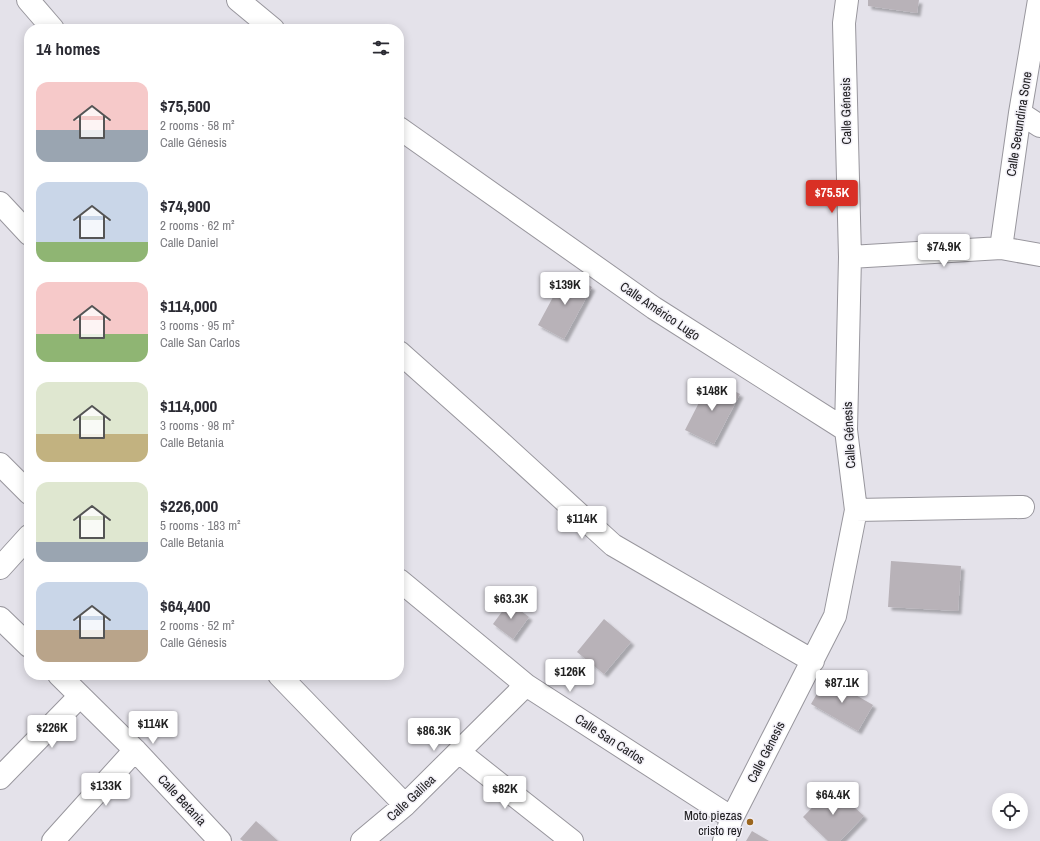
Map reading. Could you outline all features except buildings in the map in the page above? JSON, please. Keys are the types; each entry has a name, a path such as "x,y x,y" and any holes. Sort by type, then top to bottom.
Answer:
{"street":[{"path":"28,0 49,24"},
{"path":"238,0 267,24"},
{"name":"Calle Génesis","path":"724,841 732,818 836,616 856,510 846,430 850,257 844,23 847,0"},
{"name":"Calle Secundina Sone","path":"1001,248 1020,113 1039,0"},
{"path":"1020,113 1040,126"},
{"name":"Calle Américo Lugo","path":"404,132 654,308 846,430"},
{"path":"0,203 24,229"},
{"path":"850,257 1001,248 1040,255"},
{"path":"404,356 613,545 813,661"},
{"path":"0,464 24,488"},
{"path":"856,510 1024,507"},
{"path":"0,568 24,542"},
{"name":"Calle San Carlos","path":"404,584 526,685 732,818"},
{"path":"0,618 24,641"},
{"name":"Calle Betania","path":"64,680 135,750 220,841"},
{"path":"284,680 404,805"},
{"name":"Calle Galilea","path":"362,841 404,805 526,685"},
{"path":"0,778 80,696"},
{"path":"53,841 135,750"},
{"path":"459,752 572,841"}],"place":[{"name":"Moto piezas cristo rey","path":"750,822"}]}
